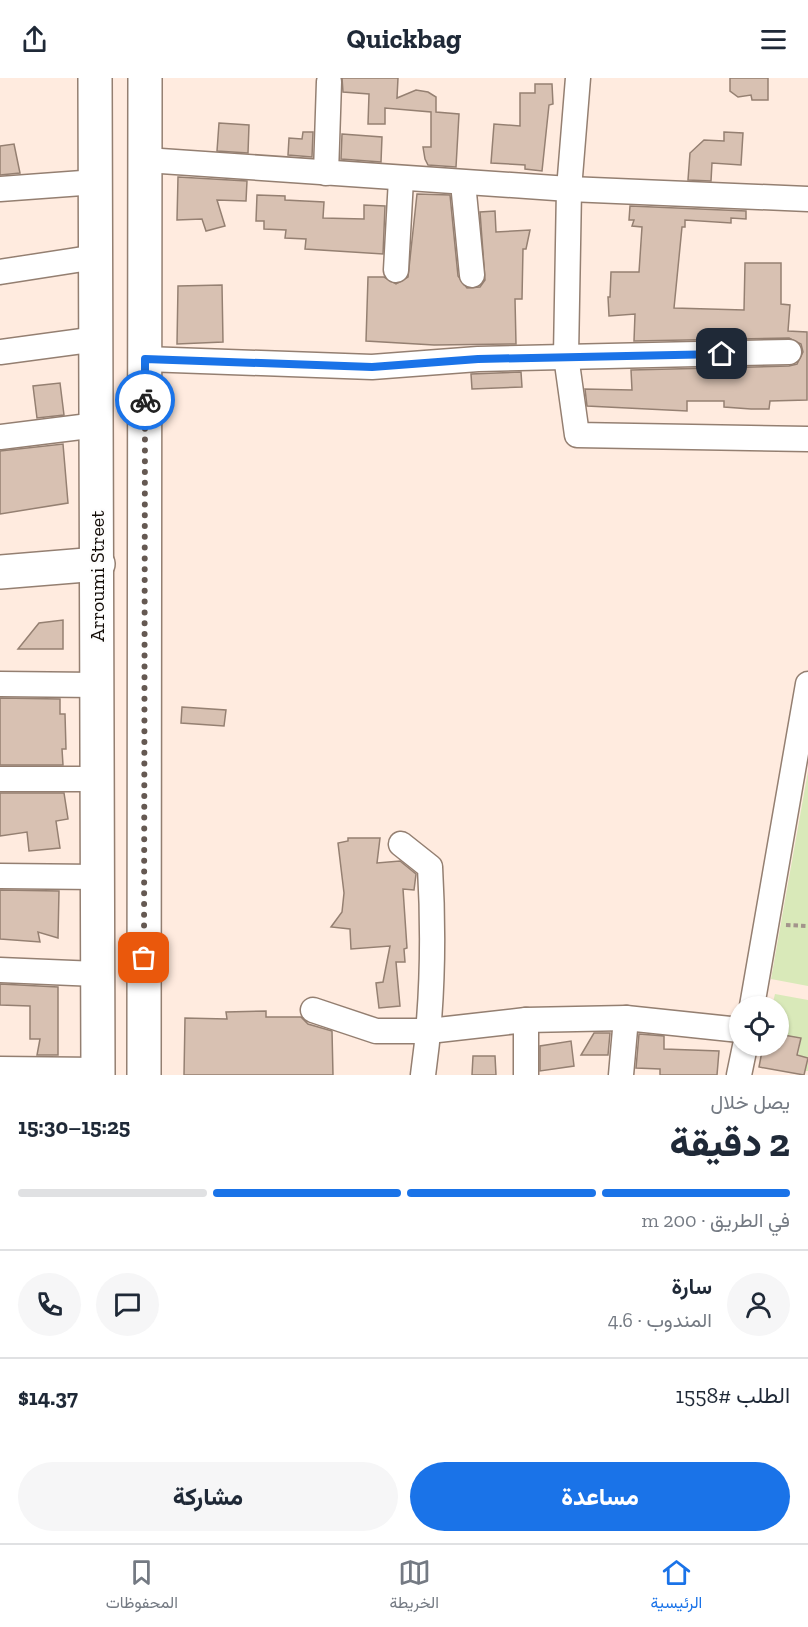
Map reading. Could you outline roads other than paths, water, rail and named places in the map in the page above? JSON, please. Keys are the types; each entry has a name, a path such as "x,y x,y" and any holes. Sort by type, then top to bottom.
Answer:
{"main road":[{"name":"Arroumi Street","path":"95,78 98,1073"},
{"path":"144,1075 145,78"},
{"path":"0,572 98,564"}],"street":[{"path":"578,78 569,189 566,356 577,435 808,439"},
{"path":"326,173 329,82"},
{"path":"146,160 463,183 808,199"},
{"path":"396,270 401,179"},
{"path":"0,189 96,182"},
{"path":"463,183 472,275"},
{"path":"0,272 96,257"},
{"path":"0,352 97,339"},
{"path":"145,359 372,367 478,359 789,352"},
{"path":"0,437 97,425"},
{"path":"0,684 97,685"},
{"path":"754,996 808,684"},
{"path":"0,779 97,779"},
{"path":"401,844 430,867 434,935 429,1031 423,1075"},
{"path":"0,876 97,877"},
{"path":"0,970 97,974"},
{"path":"313,1010 376,1031 429,1031 526,1020 626,1018 729,1029"},
{"path":"621,1075 626,1018"},
{"path":"526,1020 526,1075"},
{"path":"739,1075 743,1056"},
{"path":"0,1069 98,1073"}]}
